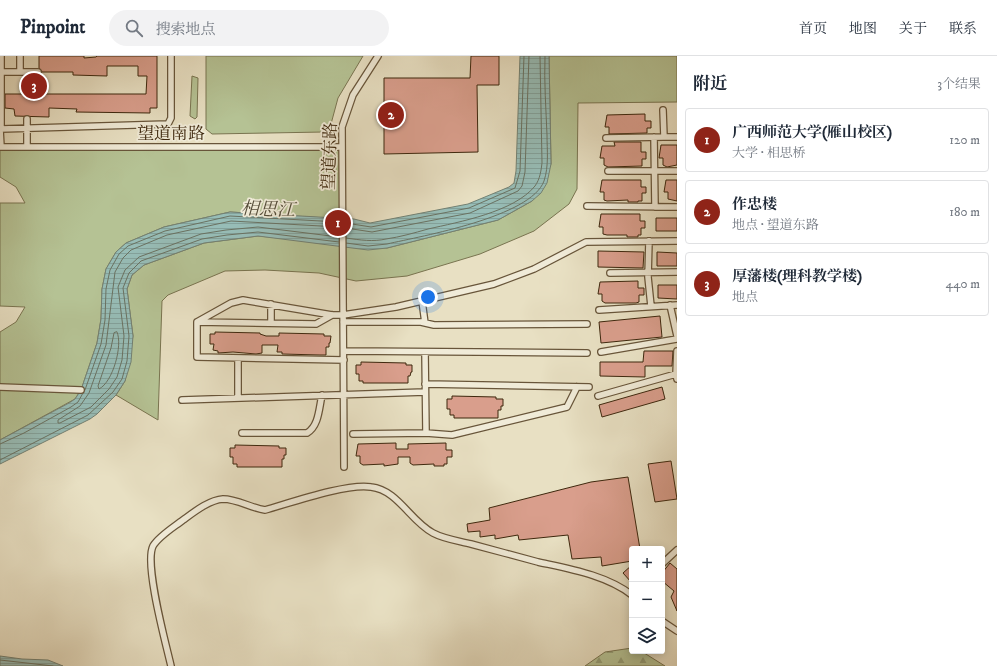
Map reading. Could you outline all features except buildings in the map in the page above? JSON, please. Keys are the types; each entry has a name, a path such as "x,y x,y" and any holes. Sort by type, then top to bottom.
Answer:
{"street":[{"path":"1,147 2,56"},
{"path":"20,56 20,72"},
{"path":"0,130 168,124 171,118 171,56"},
{"name":"望道东路","path":"344,467 342,127 349,104 378,56"},
{"path":"1,72 38,72"},
{"path":"663,110 664,137"},
{"path":"27,119 27,147"},
{"path":"654,137 655,207"},
{"path":"606,138 677,137"},
{"name":"望道南路","path":"1,147 341,148"},
{"path":"608,171 677,171"},
{"path":"587,206 677,207"},
{"path":"650,241 648,273 651,306"},
{"path":"197,322 238,300 250,300 332,315 378,310 494,284 534,269 586,242 677,241"},
{"path":"610,273 677,272"},
{"path":"422,301 426,323"},
{"path":"271,304 271,323"},
{"path":"670,305 677,336"},
{"path":"599,310 677,305"},
{"path":"197,322 316,324 332,315"},
{"path":"197,322 197,357 344,360"},
{"path":"343,322 426,323 434,325 587,324"},
{"path":"601,352 677,339"},
{"path":"344,351 587,353"},
{"path":"598,396 676,377 677,351"},
{"path":"425,352 426,434"},
{"path":"238,358 238,398"},
{"path":"425,384 589,387"},
{"path":"0,387 81,390"},
{"path":"353,434 452,435 566,406 577,387"},
{"path":"182,400 425,392"},
{"path":"242,434 307,433 313,429 317,419 322,396"},
{"path":"171,666 156,600 152,551 158,540 202,507 218,500 235,501 253,508 265,510 354,486 376,488 390,495 422,525 433,533 509,555 573,570 608,581 620,586 629,593"},
{"path":"665,561 677,550"},
{"path":"665,623 677,631"}],"green space":[{"path":"206,56 363,56 338,98 331,124 324,132 212,134 206,129"},
{"path":"549,56 677,56 677,102 578,103 577,189 569,204 534,231 480,254 407,276 356,281 319,273 265,270 225,271 168,295 162,301 158,420 116,395 125,381 133,336 127,289 132,275 144,265 204,243 258,236 387,248 498,220 532,201 551,164"},
{"path":"192,76 198,78 197,117 195,119 190,116"},
{"path":"0,147 341,147 342,219 230,212 164,227 126,243 116,252 106,269 102,289 101,319 97,343 81,390 75,399 0,440 0,332 16,322 25,307 0,306 0,203 25,203 16,187 0,177"},
{"path":"629,648 629,654 646,654 665,666 585,666 605,652"}],"water":[{"path":"520,56 549,56 551,164 547,183 541,193 532,201 498,220 387,248 368,250 258,236 204,243 144,265 132,275 127,289 133,336 131,362 125,381 116,395 90,419 0,464 0,440 69,403 75,399 81,390 97,343 101,319 102,289 106,269 116,252 126,243 164,227 230,212 354,219 370,223 468,204 509,187 514,183 516,171"},
{"path":"0,656 48,660 63,666 0,666"}],"place":[{"name":"厚藩楼(理科教学楼)","path":"34,86"},
{"name":"作忠楼","path":"391,115"},
{"name":"广西师范大学(雁山校区)","path":"338,223"}],"water label":[{"name":"相思江","path":"268,209"}]}
